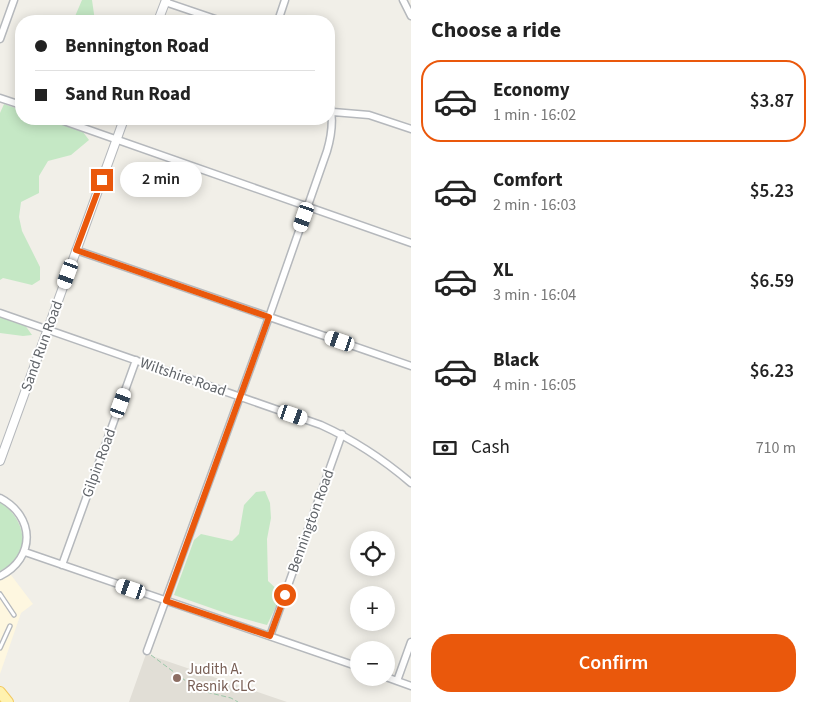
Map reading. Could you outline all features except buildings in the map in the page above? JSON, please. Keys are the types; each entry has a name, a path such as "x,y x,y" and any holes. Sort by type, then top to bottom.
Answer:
{"main road":[{"path":"0,692 8,702"}],"street":[{"path":"0,39 14,0"},
{"path":"280,15 285,0"},
{"path":"160,15 166,1 204,15"},
{"path":"406,1 411,16"},
{"path":"0,98 15,103"},
{"path":"335,112 369,115 411,129"},
{"path":"75,125 411,242"},
{"name":"Sand Run Road","path":"0,461 122,125"},
{"path":"147,651 308,206 330,141 331,125"},
{"path":"76,250 411,366"},
{"name":"Wiltshire Road","path":"0,313 311,421 342,434 364,447 411,482"},
{"name":"Gilpin Road","path":"62,565 136,360"},
{"name":"Bennington Road","path":"270,636 342,434"},
{"path":"0,498 9,504 21,518 26,538 25,552 14,567 0,576"},
{"path":"25,552 350,664"},
{"path":"411,642 397,681 411,686"}],"lane":[{"path":"0,594 14,615"},
{"path":"0,648 1,642 10,626"}],"path":[{"path":"147,651 198,690 230,698 238,702"}],"shaded area":[{"path":"8,571 33,604 21,613 0,674 0,576"},
{"name":"Judith A. Resnik CLC","path":"146,654 287,702 129,702"}],"green space":[{"path":"82,0 92,0 94,15 76,15"},
{"path":"4,104 15,108 15,125 63,125 83,132 89,140 71,155 48,161 39,176 39,193 21,202 19,217 22,231 40,267 40,280 32,285 3,278 0,280 0,113"},
{"path":"0,317 25,325 32,335 23,336 0,333"},
{"path":"265,491 270,503 271,518 267,539 268,581 282,594 267,625 231,615 174,595 194,540 201,534 232,541 239,534 244,505 256,492"},
{"path":"0,502 11,511 19,524 22,545 17,559 0,571"}],"place":[{"name":"Judith A. Resnik CLC","path":"177,678"}],"route":[{"path":"102,180 76,250 269,317 166,601 270,636 285,595"}]}
